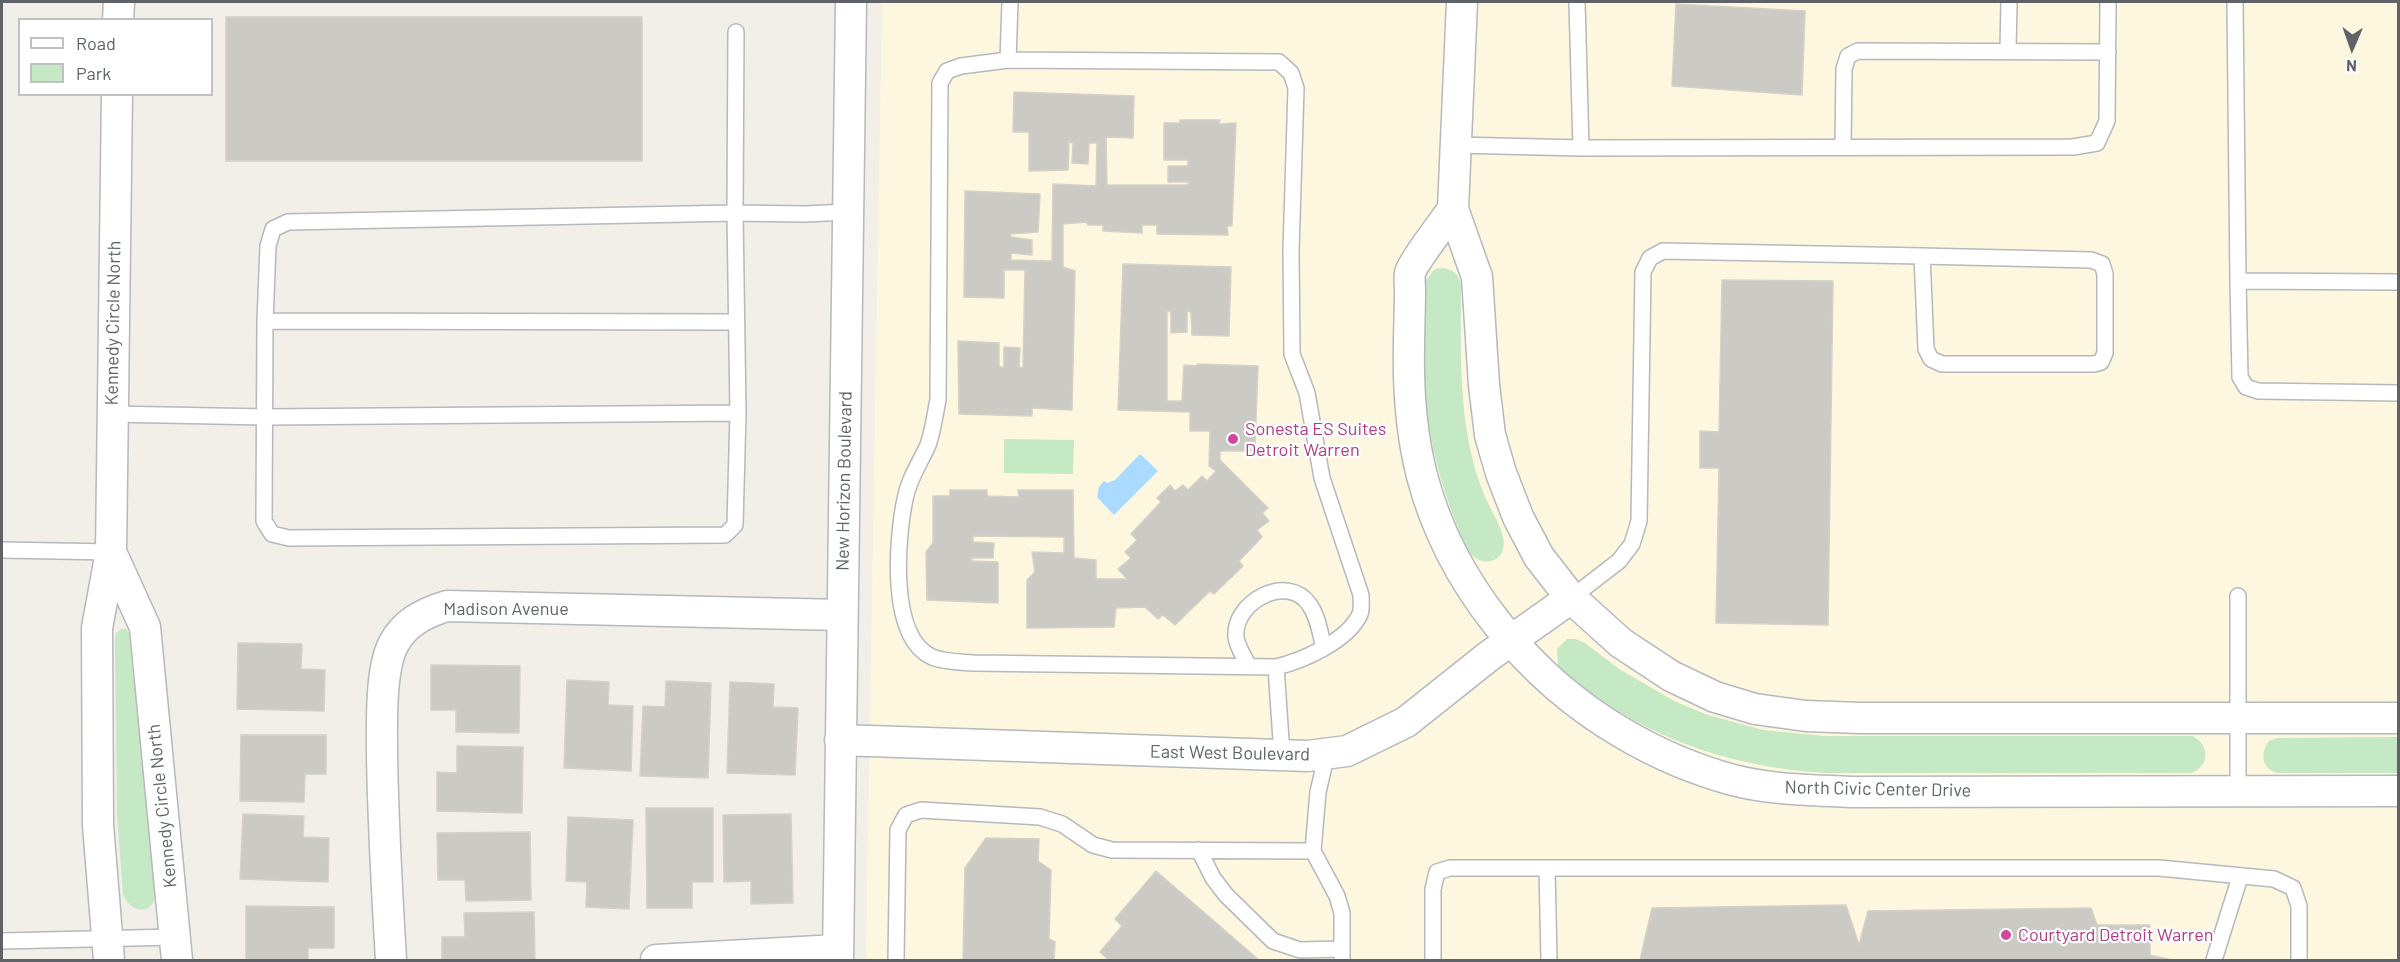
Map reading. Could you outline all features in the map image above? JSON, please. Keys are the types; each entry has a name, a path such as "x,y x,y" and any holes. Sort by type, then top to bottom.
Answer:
{"street":[{"path":"118,18 119,2"},
{"name":"New Horizon Boulevard","path":"838,955 851,2"},
{"path":"1462,2 1453,209 1477,277 1490,435 1501,473 1518,517 1539,557 1571,598 1621,643 1671,676 1715,697 1755,709 1806,716 1860,718 2398,718"},
{"name":"Kennedy Circle North","path":"108,950 98,825 97,628 111,552 117,96"},
{"name":"North Civic Center Drive","path":"1453,209 1410,273 1408,383 1413,429 1422,476 1438,522 1458,564 1483,603 1542,674 1584,709 1625,735 1683,763 1734,780 1789,789 1850,792 2398,791"},
{"name":"Kennedy Circle North","path":"111,552 145,627 176,949"},
{"name":"East West Boulevard","path":"840,740 1308,756 1347,751 1406,722 1489,656 1571,598"},
{"name":"Madison Avenue","path":"390,960 383,800 384,682 392,646 410,624 426,613 447,606 842,615"},
{"path":"656,960 838,955"}],"lane":[{"path":"1008,60 1010,2"},
{"path":"1577,2 1581,148"},
{"path":"2008,51 2009,2"},
{"path":"1456,145 1581,148 2073,147 2097,143 2108,121 2108,2"},
{"path":"2235,2 2240,377 2246,387 2258,391 2398,393"},
{"path":"736,32 735,213 738,413 735,525 725,535 289,538 272,534 264,521 265,321 268,246 273,229 288,222 735,213 805,214 848,212"},
{"path":"1843,147 1844,69 1848,56 1858,51 2108,52"},
{"path":"1008,60 1279,62 1292,73 1296,88 1290,251 1292,354 1307,393 1322,478 1360,595 1360,613 1348,631 1324,648 1296,662 1276,667 973,663 933,657 921,648 906,628 902,613 899,560 904,500 911,476 928,444 938,400 940,83 947,71 961,66 1008,60"},
{"path":"1571,598 1619,561 1632,544 1639,521 1643,272 1650,258 1663,251 1922,256 2091,260 2102,264 2105,274 2105,353 2101,362 2094,364 1942,364 1930,359 1926,349 1922,256"},
{"path":"2238,280 2398,282"},
{"path":"265,321 736,322"},
{"path":"112,414 266,417 738,413"},
{"path":"2,550 111,552"},
{"path":"1249,666 1236,636 1239,620 1247,607 1263,595 1279,591 1295,593 1308,602 1316,617 1324,648"},
{"path":"2238,596 2238,791"},
{"path":"1276,667 1282,755"},
{"path":"1198,850 1213,878 1226,895 1274,940 1300,950 1342,955 1342,913 1337,896 1313,851 1318,792 1327,753"},
{"path":"896,960 898,830 906,815 913,812 921,810 1040,817 1062,824 1093,845 1112,850 1313,851"},
{"path":"1433,960 1433,889 1437,872 1450,868 2158,868 2274,879 2293,888 2299,906 2299,960"},
{"path":"1547,868 1549,960"},
{"path":"2214,960 2240,877"},
{"path":"2,941 108,950 176,949"}],"shaded area":[{"path":"882,2 2398,2 2398,960 866,960"}],"green space":[{"path":"1443,268 1455,273 1461,284 1461,366 1465,421 1477,473 1486,499 1500,526 1504,541 1501,554 1485,562 1477,559 1469,551 1450,508 1435,454 1428,417 1425,380 1426,280 1435,269"},
{"path":"1004,439 1074,440 1073,474 1004,473"},
{"path":"121,629 126,629 129,633 156,894 150,906 141,910 131,905 123,894 117,814 115,639 116,633"},
{"path":"1567,639 1576,639 1585,643 1619,669 1676,702 1708,715 1763,730 1825,736 2192,736 2202,744 2206,755 2202,765 2192,773 1825,773 1752,763 1682,743 1617,711 1558,666 1557,649"},
{"path":"2398,737 2398,773 2277,773 2268,768 2263,755 2269,741 2277,738"}],"water":[{"path":"1140,454 1158,471 1114,515 1097,497 1099,487 1104,481 1107,483 1115,480"}],"building":[{"path":"1676,4 1805,11 1802,95 1672,86"},
{"path":"226,17 642,17 642,161 226,161"},
{"path":"1014,92 1134,96 1133,138 1106,137 1107,185 1188,185 1188,182 1168,182 1168,166 1188,166 1188,160 1164,160 1164,123 1180,123 1180,120 1220,120 1219,124 1236,123 1232,226 1227,226 1228,235 1157,234 1157,225 1142,225 1142,233 1103,231 1103,225 1088,225 1086,222 1063,224 1063,267 1075,271 1072,410 1032,408 1032,416 959,414 958,341 999,343 999,367 1004,367 1004,347 1020,348 1019,367 1023,368 1025,270 1004,270 1004,298 964,297 965,191 1040,194 1038,232 1010,234 1011,237 1032,240 1032,255 1011,253 1011,260 1052,261 1053,184 1096,186 1097,143 1089,143 1088,164 1072,163 1073,143 1069,142 1068,170 1029,171 1029,132 1013,132"},
{"name":"Sonesta ES Suites Detroit Warren","path":"1123,264 1231,267 1229,336 1192,335 1191,312 1187,311 1187,332 1171,333 1171,312 1167,311 1167,401 1182,401 1184,365 1258,366 1255,447 1252,451 1220,451 1220,460 1268,508 1262,513 1269,521 1257,530 1262,537 1239,561 1243,566 1214,594 1210,591 1175,625 1163,615 1158,619 1145,607 1116,608 1114,627 1027,628 1027,580 1035,572 1032,552 1064,553 1064,537 973,536 973,542 994,543 993,558 972,558 972,561 998,562 998,603 927,600 926,552 933,543 933,496 950,496 950,490 987,490 987,496 1019,497 1018,490 1073,490 1074,558 1096,560 1096,579 1127,579 1118,569 1131,558 1125,552 1137,540 1131,534 1161,502 1157,498 1170,485 1175,491 1183,485 1188,490 1202,476 1207,481 1216,471 1209,466 1210,431 1190,431 1190,412 1118,410"},
{"path":"1722,280 1833,281 1828,625 1716,623 1719,468 1700,468 1700,431 1719,432"},
{"path":"238,643 302,644 301,669 325,670 324,711 237,709"},
{"path":"431,665 520,666 519,733 456,732 456,710 431,710"},
{"path":"567,680 609,682 608,705 633,706 631,771 564,768"},
{"path":"666,681 711,683 708,778 640,776 643,706 665,707"},
{"path":"730,682 774,684 773,707 798,708 795,775 727,773"},
{"path":"241,735 326,735 326,774 305,774 304,802 240,801"},
{"path":"457,746 523,747 522,813 437,811 437,772 457,773"},
{"path":"646,808 713,808 713,882 692,882 692,908 647,908"},
{"path":"243,814 304,816 303,837 329,838 328,882 240,879"},
{"path":"791,814 793,903 751,904 751,881 724,882 723,815"},
{"path":"568,817 633,820 629,909 586,907 587,882 566,881"},
{"path":"530,832 531,900 466,901 465,880 438,880 437,833"},
{"path":"986,838 1039,839 1038,861 1051,870 1049,939 1055,942 1054,960 963,960 965,868"},
{"path":"1156,871 1259,960 1109,960 1100,952 1122,926 1115,919"},
{"name":"Courtyard Detroit Warren","path":"1846,905 1859,945 1868,911 2091,908 2097,925 2150,925 2150,955 2172,960 1640,960 1652,908"},
{"path":"246,906 334,907 334,948 308,948 308,960 246,960"},
{"path":"534,912 535,960 442,960 442,937 465,937 464,913"}],"place":[{"name":"Sonesta ES Suites Detroit Warren","path":"1233,439"},
{"name":"Courtyard Detroit Warren","path":"2006,935"}]}
